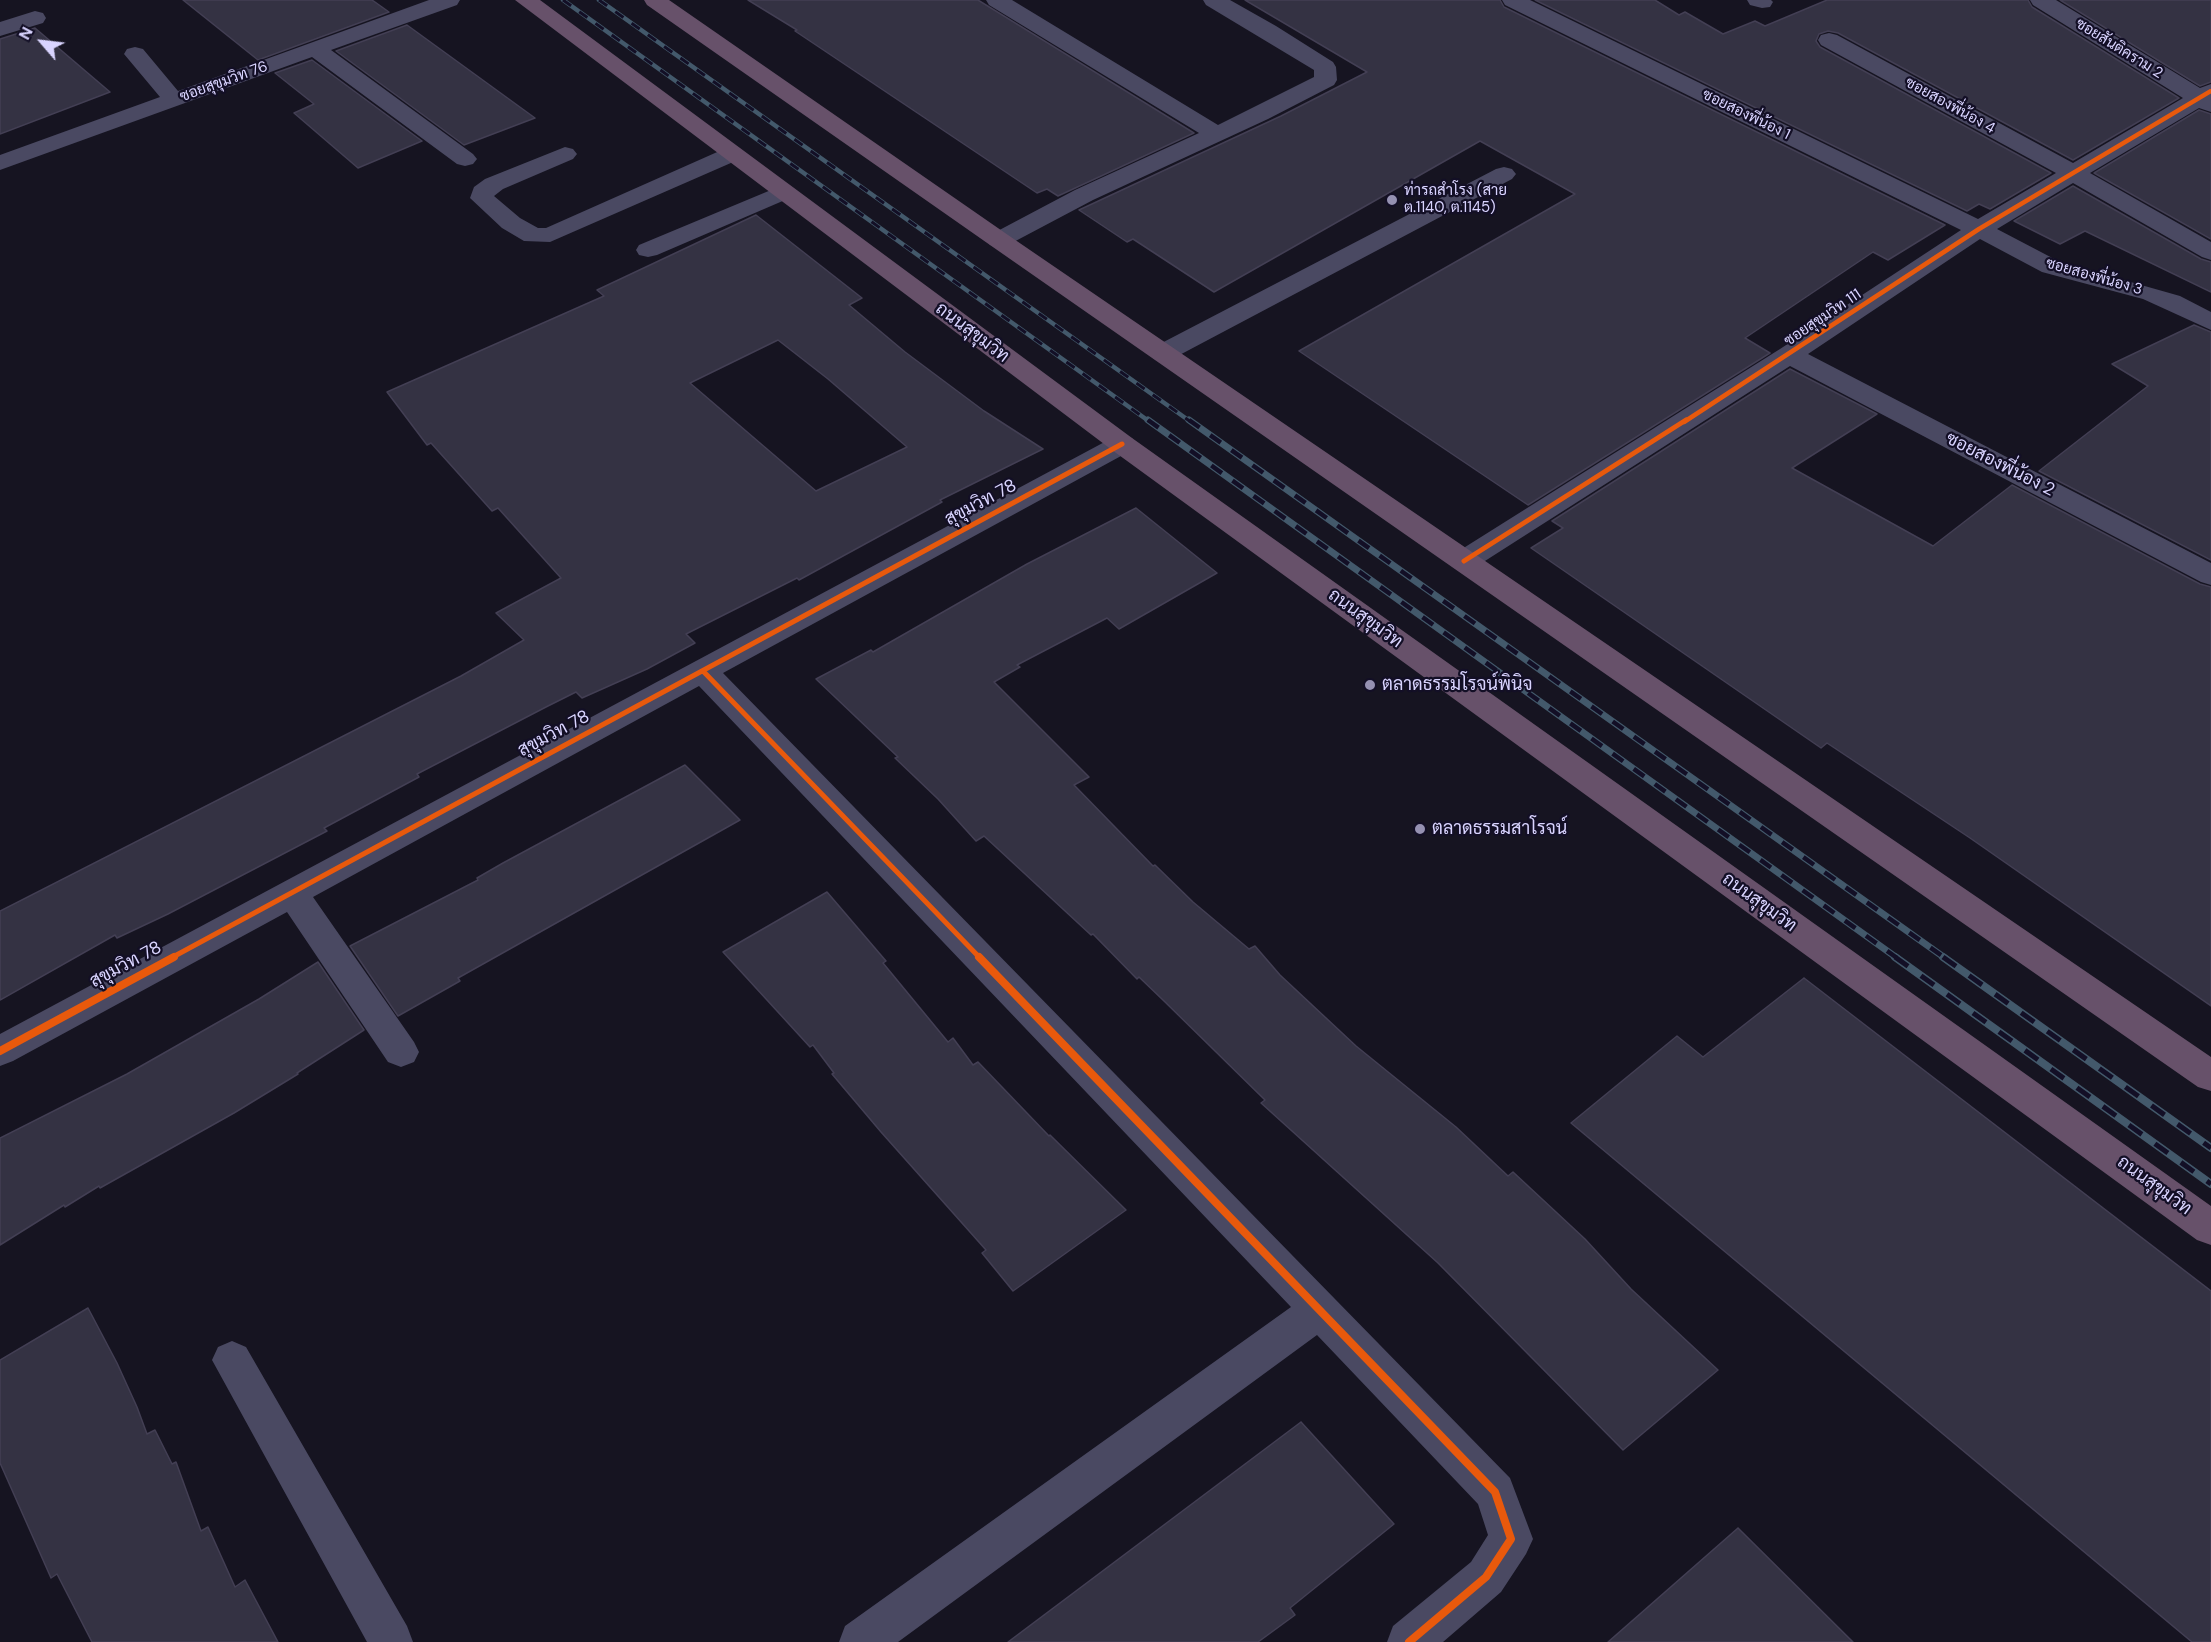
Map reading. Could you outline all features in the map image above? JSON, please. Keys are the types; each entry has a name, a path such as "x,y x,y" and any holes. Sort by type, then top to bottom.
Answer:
{"highway":[{"name":"ถนนสุขุมวิท","path":"526,0 1122,444 2211,1228"},
{"path":"656,0 999,240 2211,1076"}],"street":[{"name":"ซอยสุขุมวิท 76","path":"0,163 448,0"},
{"path":"997,0 1215,133"},
{"path":"999,240 1084,195 1260,114 1326,80 1324,67 1214,0"},
{"name":"ซอยสองพี่น้อง 1","path":"1513,0 1979,229"},
{"name":"ซอยสันติคราม 2","path":"2041,0 2206,98"},
{"path":"0,29 35,18"},
{"name":"ซอยสองพี่น้อง 4","path":"1829,40 2071,172 2211,252"},
{"path":"315,49 465,159"},
{"path":"135,54 174,100"},
{"name":"ซอยสุขุมวิท 111","path":"1464,561 1789,355 1979,229 2071,172 2206,98"},
{"path":"565,154 494,184 483,192 482,198 511,222 533,236 550,236 732,154"},
{"path":"1163,353 1504,174"},
{"path":"648,250 783,192"},
{"name":"ซอยสองพี่น้อง 3","path":"1979,229 2051,267 2152,294 2171,301 2211,322"},
{"name":"ซอยสองพี่น้อง 2","path":"1789,355 2211,575"},
{"name":"สุขุมวิท 78","path":"0,1051 1122,444"},
{"path":"703,671 1495,1492 1511,1539 1486,1577 1408,1642"},
{"path":"292,893 401,1052"},
{"path":"861,1642 1319,1310"},
{"path":"232,1360 391,1642"}],"building":[{"path":"183,0 372,0 389,12 258,60"},
{"path":"748,0 978,0 1194,133 1058,196 1047,189 1037,193 795,31 797,30"},
{"path":"1245,0 1500,0 1504,7 1945,225 1888,260 1873,252 1745,338 1770,353 1528,505 1299,351 1575,194 1480,141 1214,292 1133,239 1127,242 1079,210 1281,116 1367,72"},
{"path":"1535,0 1655,0 1679,15 1685,12 1723,34 1755,21 1765,26 1827,0 2028,0 2032,7 2179,98 2073,160 1838,33 1828,31 1819,34 1816,41 1820,47 2051,173 1990,209 1979,204 1967,211"},
{"path":"2060,0 2211,0 2211,82 2200,86"},
{"path":"407,25 535,118 464,145 336,51"},
{"path":"35,28 110,92 0,134 0,39"},
{"path":"312,60 422,141 358,168 294,113 314,104 275,73"},
{"path":"2199,110 2211,114 2211,239 2094,173"},
{"path":"2073,186 2201,259 2211,262 2211,292 2085,231 2060,244 2014,221"},
{"path":"756,215 862,298 849,305 905,352 984,411 1043,449 940,500 942,502 799,580 797,578 686,634 695,643 647,669 582,698 576,692 546,707 417,774 419,777 324,828 327,831 168,914 117,938 115,935 0,1000 0,911 461,676 524,640 496,613 561,578 498,508 492,511 431,443 427,445 387,392 604,296 597,290","holes":["778,340 828,379 907,447 816,491 690,383"]},
{"path":"2194,325 2211,332 2211,560 2039,471 2148,386 2112,364"},
{"path":"1790,369 1877,414 1792,468 1933,546 2012,485 2200,584 2211,587 2211,1006 1970,838 1827,743 1821,748 1531,548 1563,528 1552,521"},
{"path":"1136,508 1217,573 1119,629 1107,618 1017,665 1020,667 994,682 1089,777 1074,785 1153,866 1155,865 1193,902 1249,949 1255,946 1280,975 1356,1046 1456,1127 1508,1176 1513,1172 1585,1239 1631,1289 1718,1370 1623,1450 1438,1263 1261,1103 1265,1100 1139,977 1137,979 1093,934 1091,935 984,836 976,841 938,799 895,758 898,757 816,679 871,650 873,652 1027,564"},
{"path":"685,765 740,820 458,978 460,981 398,1016 350,946 478,880 477,878 503,863"},
{"path":"827,892 886,961 883,963 948,1042 953,1038 973,1065 978,1062 1049,1136 1126,1210 1013,1291 982,1253 986,1250 832,1074 834,1073 813,1045 810,1047 723,952"},
{"path":"318,962 364,1030 234,1113 100,1188 99,1186 65,1207 64,1205 0,1245 0,1138 127,1074 259,999"},
{"path":"1804,978 2211,1291 2211,1642 2192,1642 1571,1123 1677,1036 1703,1057"},
{"path":"88,1308 117,1363 147,1434 155,1430 172,1464 176,1462 201,1531 208,1527 235,1587 245,1580 278,1642 92,1642 57,1574 51,1578 0,1463 0,1360"},
{"path":"1301,1422 1394,1524 1290,1608 1295,1615 1258,1642 1008,1642"},
{"path":"1738,1528 1853,1642 1608,1642"}],"railway":[{"path":"563,0 1150,422"},
{"path":"599,0 1191,422"},
{"path":"1148,420 1897,958"},
{"path":"1189,420 1945,958"},
{"path":"1895,957 2211,1184"},
{"path":"1943,957 2211,1148"}],"cycle path":[{"path":"1464,561 1789,355 1979,229 2211,91"},
{"path":"0,1051 1122,444"},
{"path":"703,671 1495,1492 1511,1539 1486,1577 1409,1642"}],"place":[{"name":"ท่ารถสำโรง (สาย ต.1140, ต.1145)","path":"1392,200"},
{"name":"ตลาดธรรมโรจน์พินิจ","path":"1370,685"},
{"name":"ตลาดธรรมสาโรจน์","path":"1420,829"}]}
